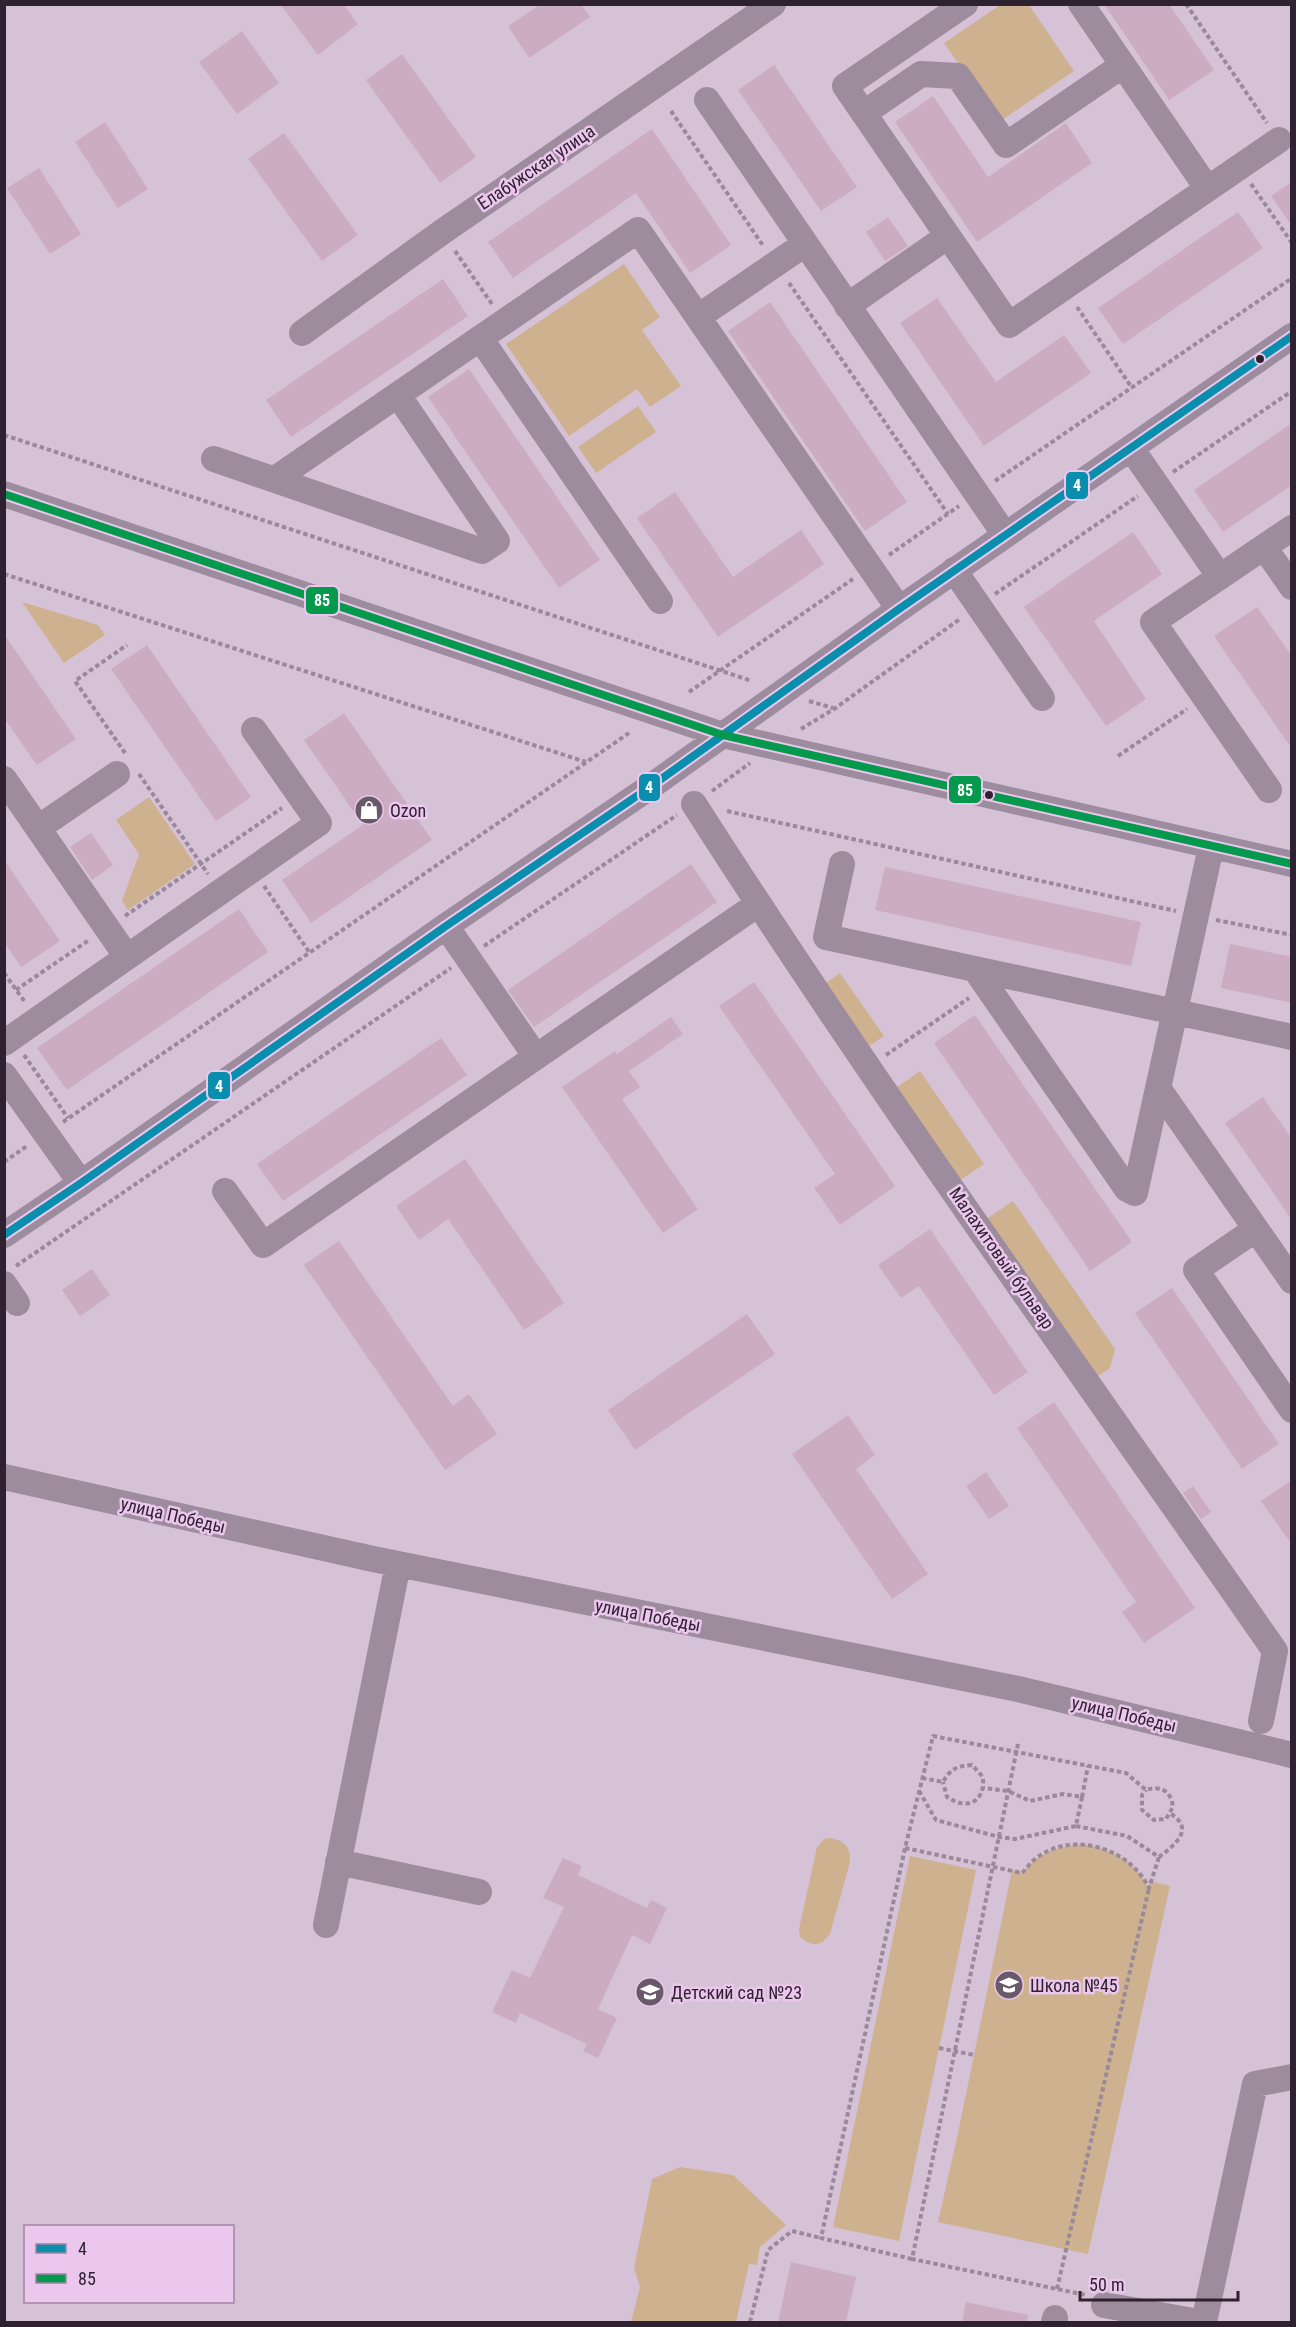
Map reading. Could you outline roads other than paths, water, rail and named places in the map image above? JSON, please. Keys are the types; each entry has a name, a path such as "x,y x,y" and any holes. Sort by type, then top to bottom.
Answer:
{"street":[{"name":"Елабужская улица","path":"302,333 442,232 773,4"},
{"path":"965,4 845,86 1009,325 1279,140"},
{"path":"1081,4 1207,189"},
{"path":"864,113 921,74 958,76 1006,145 1123,65"},
{"path":"707,100 1005,535"},
{"path":"275,479 638,230 899,609"},
{"path":"847,306 948,236"},
{"path":"698,317 805,244"},
{"path":"4,1235 1292,336"},
{"path":"480,338 660,601"},
{"path":"214,459 482,551 498,540 398,395"},
{"path":"1131,448 1220,577"},
{"path":"4,494 723,735 1292,864"},
{"path":"1269,790 1154,622 1292,528"},
{"path":"1264,547 1292,587"},
{"path":"954,570 1042,698"},
{"path":"8,1040 319,823 254,730"},
{"path":"38,828 117,774"},
{"path":"4,779 127,957"},
{"name":"Малахитовый бульвар","path":"694,804 758,904 869,1067 1275,1651 1261,1721"},
{"path":"981,978 1127,1189 1135,1193 1211,847"},
{"path":"842,864 826,937 981,978 1175,1012 1292,1037"},
{"path":"225,1191 263,1245 758,904"},
{"path":"446,926 536,1057"},
{"path":"4,1075 81,1183"},
{"path":"1158,1088 1292,1281"},
{"path":"1256,1229 1196,1270 1292,1410"},
{"name":"улица Победы","path":"4,1477 398,1564 1018,1689 1292,1755"},
{"path":"326,1925 398,1564"},
{"path":"338,1862 479,1892"},
{"path":"1204,2322 1255,2084 1292,2077"},
{"path":"1096,2300 1199,2322"}],"place":[{"name":"Ozon","path":"369,810"},
{"name":"Школа №45","path":"1009,1985"},
{"name":"Детский сад №23","path":"650,1992"}]}
